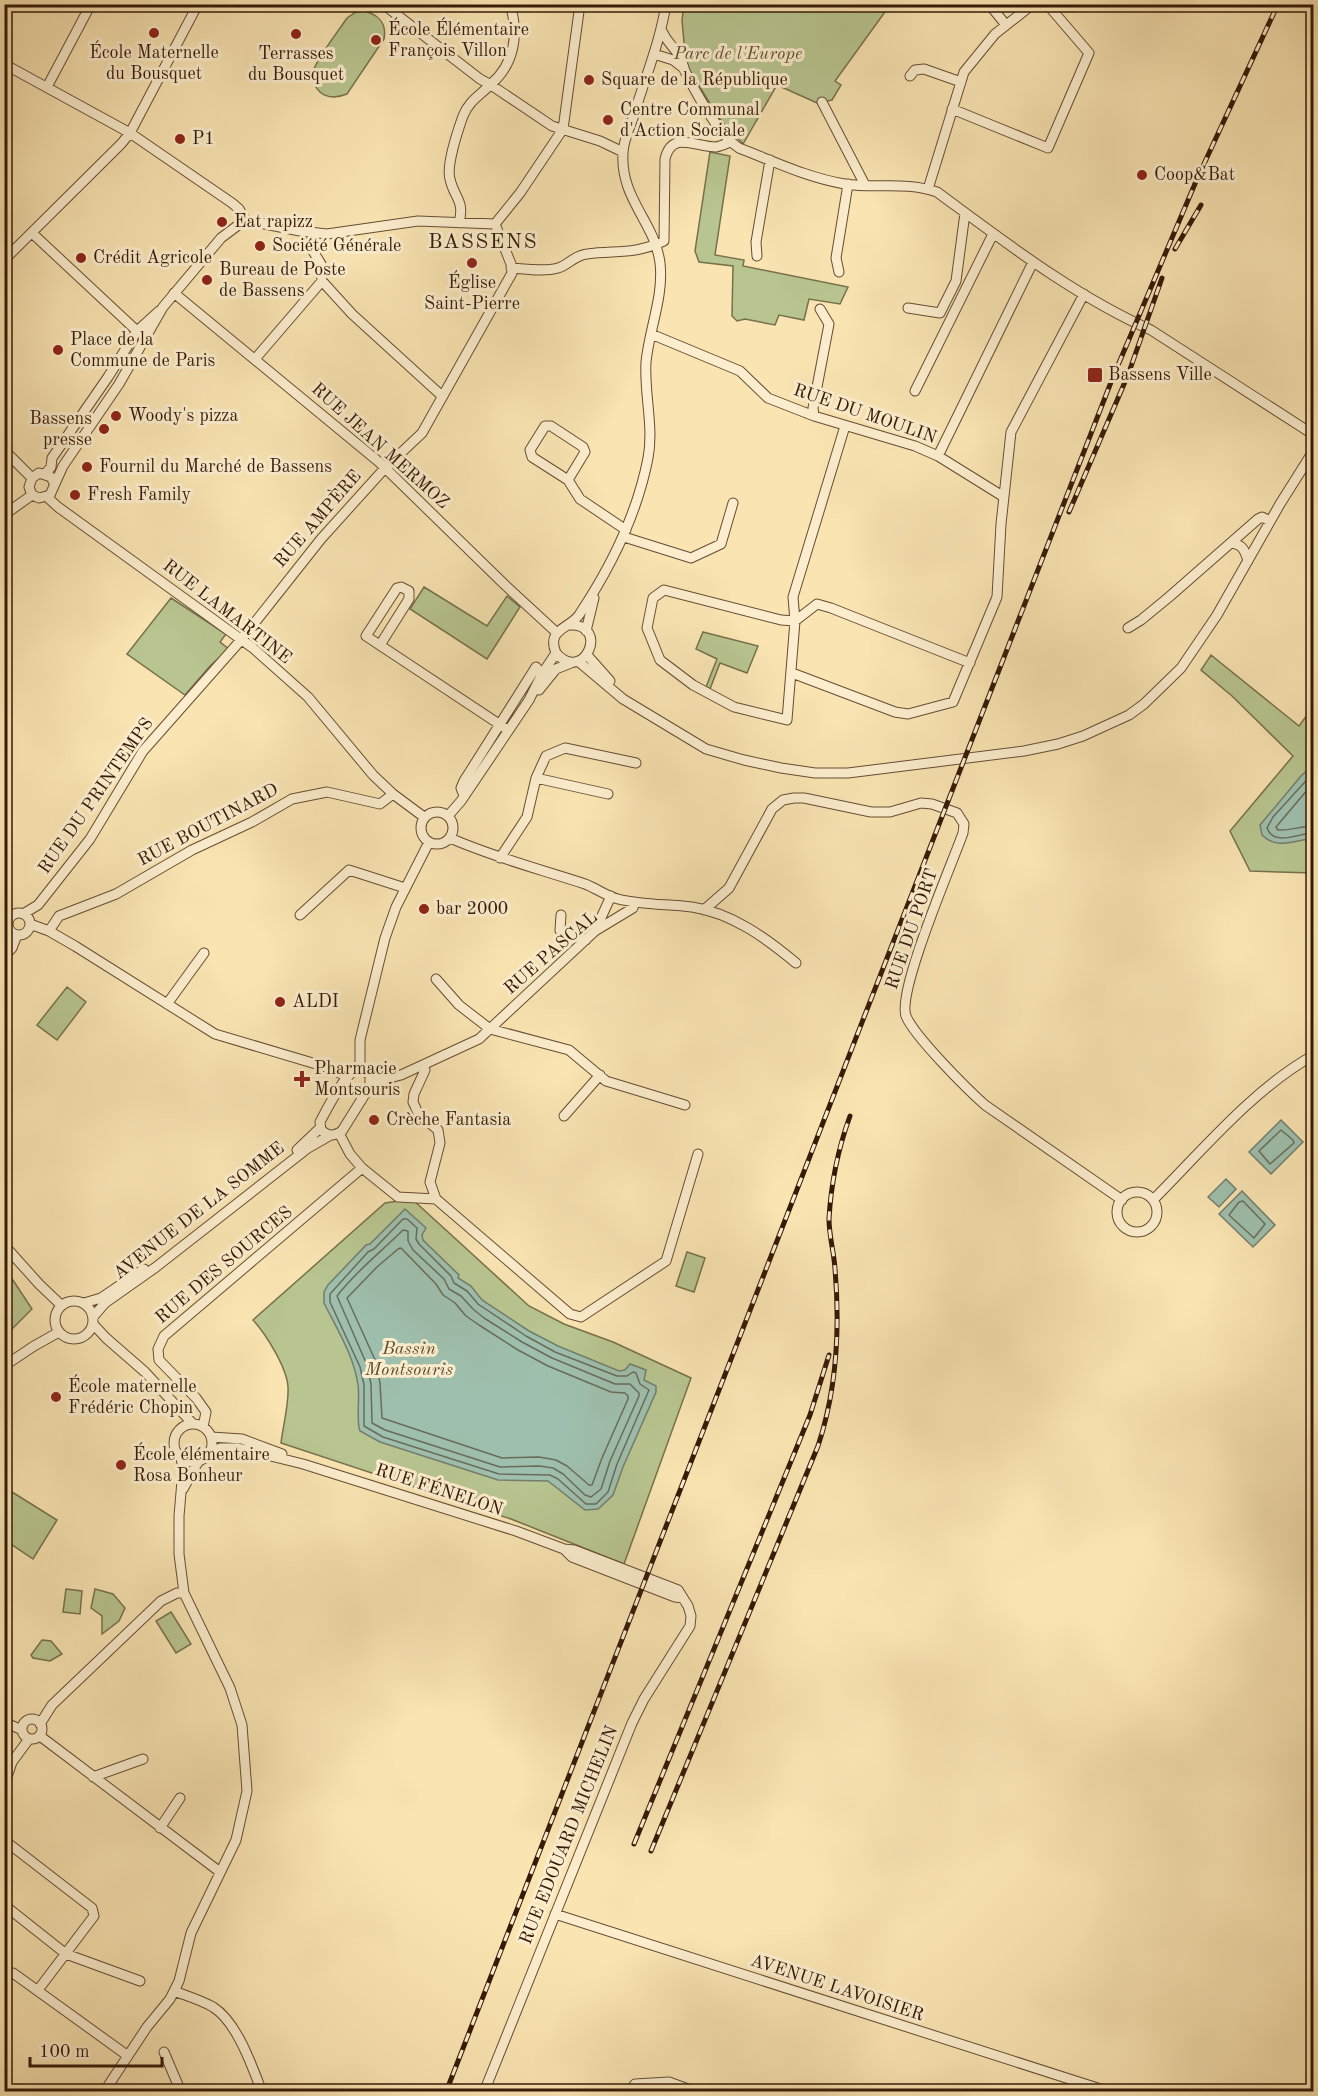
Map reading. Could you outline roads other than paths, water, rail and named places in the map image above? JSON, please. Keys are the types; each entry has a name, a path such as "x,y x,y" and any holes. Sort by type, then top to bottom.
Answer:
{"street":[{"path":"47,87 91,4"},
{"path":"4,260 130,133 198,4"},
{"path":"383,4 480,79 552,126 600,141 623,152"},
{"path":"459,223 462,212 461,203 449,179 451,160 470,101 491,85 505,66 515,37 515,23 510,4"},
{"path":"495,224 520,193 563,129 580,4"},
{"path":"666,4 662,31 623,152 624,179 631,199 653,237 660,264 659,286 646,362 649,454 641,494 625,534 578,617 557,633 554,643 556,653 566,661 578,661 623,699 706,749 753,762 815,773 881,770 1024,751 1058,744 1083,736 1129,715 1162,688 1199,644 1314,450"},
{"path":"989,4 1006,26"},
{"path":"928,189 964,72 995,34 1033,4"},
{"path":"952,109 1048,148 1089,53 1047,4"},
{"path":"662,31 669,45 679,54 695,90 730,142 739,148 826,181 865,185 919,186 937,192 1033,262 1125,318 1151,330 1314,435"},
{"path":"654,54 674,60 684,69"},
{"path":"4,64 130,133 232,203 239,209 245,220"},
{"path":"910,76 915,70 924,69 961,82"},
{"path":"822,102 865,185"},
{"path":"495,224 512,268 548,270 560,268 576,256 634,252 656,245 664,242 665,159 672,144 679,142 715,147 730,142"},
{"path":"757,256 756,242 770,160"},
{"path":"839,272 836,258 848,184"},
{"path":"908,308 940,313 956,281 965,213"},
{"path":"54,483 51,477 39,473 32,478 29,487 32,495 39,498 48,497 63,466 119,384 163,307 221,238 245,220 327,234 418,221 495,224"},
{"path":"32,233 136,331"},
{"path":"915,391 993,234"},
{"path":"309,243 321,264 322,281 352,314 442,396"},
{"path":"938,456 1033,262"},
{"name":"RUE AMPÈRE","path":"241,640 321,538 385,468 422,434 505,287 512,268"},
{"path":"255,359 322,281"},
{"name":"RUE JEAN MERMOZ","path":"174,293 385,468 557,633"},
{"path":"792,673 895,712 908,714 952,702 997,597 1011,432 1084,294"},
{"path":"45,474 51,467 52,458 108,377 136,331 163,307"},
{"path":"814,416 813,408 829,324 820,309"},
{"name":"RUE DU MOULIN","path":"651,334 740,371 768,398 814,416 915,446 938,456 1004,497"},
{"path":"568,480 585,452 583,447 551,426 545,426 530,450 532,457 568,480 580,499 625,534 691,558 721,544 733,504"},
{"path":"845,426 793,597 795,621 787,720 734,707 693,685 660,660 647,628 653,598 664,590 780,620 795,621 817,604 970,663"},
{"path":"4,450 32,478"},
{"path":"4,515 32,495"},
{"name":"RUE LAMARTINE","path":"48,497 58,507 253,648 308,697 372,775 424,817"},
{"path":"1128,628 1141,620 1258,519 1262,517 1270,521"},
{"path":"1231,543 1241,546 1248,561"},
{"path":"380,645 409,599 409,591 401,587 397,588 366,636 504,727"},
{"path":"586,631 597,587"},
{"path":"504,727 556,669 587,655 591,643 586,631 578,626 569,625"},
{"name":"RUE DU PRINTEMPS","path":"23,914 38,905 90,839 143,751 241,640"},
{"path":"448,816 464,796 539,671 556,653"},
{"path":"587,655 611,683 638,707"},
{"path":"529,700 543,657"},
{"path":"500,858 527,817 536,778 546,756 565,748 636,763"},
{"path":"536,778 608,794"},
{"name":"RUE BOUTINARD","path":"49,931 59,916 116,894 192,850 252,822 292,799 327,792 380,804 393,794"},
{"name":"RUE DU PORT","path":"704,910 729,888 772,809 783,800 804,798 871,813 890,812 921,803 932,804 957,813 964,824 963,833 912,971 904,1005 906,1016 960,1081 985,1105 1122,1200"},
{"path":"434,812 448,816 453,825 450,838 442,843 429,842 424,838 421,830 424,817 434,812"},
{"path":"450,838 465,846 634,903 693,907 723,916 749,928 796,963"},
{"path":"360,1068 360,1040 385,938 405,888 429,842"},
{"path":"300,915 349,870 405,888"},
{"path":"595,931 611,896"},
{"name":"RUE PASCAL","path":"370,1080 382,1080 401,1075 479,1039 595,931 633,908 634,903"},
{"path":"23,914 28,918 30,924 26,933 17,935 9,928 7,917 23,914"},
{"path":"561,915 560,930 586,940"},
{"path":"30,924 49,931 215,1034 324,1066 347,1077"},
{"path":"4,956 12,948 17,935"},
{"path":"167,1004 204,953"},
{"path":"436,979 459,1005 490,1029 569,1050 606,1081 685,1105"},
{"path":"1153,1200 1255,1099 1280,1077 1314,1055"},
{"path":"423,1065 425,1070 414,1094 413,1102 418,1113 438,1130 440,1143 430,1182 436,1199 570,1314 581,1317 666,1261 698,1154"},
{"path":"329,1136 320,1128 323,1117 347,1077 354,1069 360,1068 369,1075 370,1086 339,1133 350,1154 362,1168 398,1197 436,1199"},
{"path":"564,1116 600,1075"},
{"name":"AVENUE DE LA SOMME","path":"84,1303 100,1298 152,1263 304,1144 320,1128"},
{"name":"AVENUE DE LA SOMME","path":"93,1320 105,1303 156,1267 308,1148 339,1133"},
{"name":"RUE DES SOURCES","path":"203,1427 206,1412 196,1398 160,1363 158,1349 160,1342 164,1336 362,1168"},
{"path":"1144,1194 1153,1200 1156,1206 1156,1220 1147,1230 1141,1232 1127,1229 1119,1219 1119,1206 1122,1200 1126,1196 1144,1194"},
{"path":"4,1245 61,1305"},
{"path":"106,1338 87,1334 73,1339 59,1332 55,1315 61,1305 72,1300 88,1306 93,1320 106,1338 145,1372 193,1424 203,1427 211,1437 209,1453 198,1462 184,1488 180,1506"},
{"path":"87,1334 93,1320"},
{"path":"4,1366 59,1332"},
{"path":"179,1409 182,1427"},
{"path":"104,2091 147,2027 172,1995 179,1981 191,1933 236,1840 247,1791 242,1725 230,1688 184,1593 178,1554 183,1469 174,1449 174,1443 182,1427 193,1424"},
{"name":"RUE FÉNELON","path":"211,1437 243,1439 258,1443 303,1464"},
{"name":"RUE FÉNELON","path":"209,1453 220,1449 238,1448 303,1464 505,1528 564,1549 572,1557 675,1597 683,1598"},
{"path":"180,1458 198,1462"},
{"path":"40,1724 52,1705 161,1601 177,1593 184,1593"},
{"name":"RUE EDOUARD MICHELIN","path":"484,2091 632,1723 644,1699 690,1626 691,1616 683,1598"},
{"path":"29,1720 35,1720 40,1724 42,1730 40,1736 29,1739 24,1736 22,1730 24,1724 29,1720"},
{"path":"4,1722 22,1730"},
{"path":"40,1736 220,1872"},
{"path":"4,1786 12,1762 29,1739"},
{"path":"93,1777 143,1759"},
{"path":"160,1828 180,1798"},
{"path":"4,1840 92,1908 94,1916 38,1990"},
{"path":"8,1908 66,1954 140,1981"},
{"name":"AVENUE LAVOISIER","path":"555,1914 1110,2091"},
{"path":"13,1973 128,2056"},
{"path":"172,1995 213,2007 226,2017 250,2060 262,2091"},
{"path":"164,2052 182,2091"},
{"path":"630,2091 635,2084 669,2082 687,2090 696,2091"}],"water":[{"path":"1313,765 1313,839 1287,843 1268,840 1262,835 1260,825"},
{"path":"1281,1120 1303,1142 1271,1174 1249,1152"},
{"path":"1226,1179 1236,1189 1219,1207 1208,1197"},
{"path":"1242,1191 1275,1225 1253,1247 1219,1214"},
{"name":"Bassin Montsouris","path":"405,1209 426,1228 422,1235 423,1240 459,1275 458,1278 471,1286 482,1300 529,1331 558,1346 619,1371 625,1370 630,1364 646,1370 644,1380 656,1386 656,1392 613,1495 598,1509 585,1510 548,1481 498,1480 380,1442 360,1431 356,1374 324,1303 324,1292 366,1245 370,1244"}],"railway":[{"path":"446,2092 1113,377 1197,179 1278,4"},
{"path":"1175,249 1201,205"},
{"path":"1069,512 1128,375 1162,278"},
{"path":"651,1851 818,1446 824,1424 833,1381 837,1336 834,1263 829,1225 831,1192 850,1116"},
{"path":"634,1844 810,1415 829,1355"}],"place":[{"name":"École Maternelle du Bousquet","path":"154,33"},
{"name":"Terrasses du Bousquet","path":"296,34"},
{"name":"École Élémentaire François Villon","path":"376,40"},
{"name":"Square de la République","path":"589,80"},
{"name":"Centre Communal d'Action Sociale","path":"608,120"},
{"name":"P1","path":"180,139"},
{"name":"Coop&Bat","path":"1142,175"},
{"name":"Eat rapizz","path":"222,222"},
{"name":"Société Générale","path":"260,246"},
{"name":"Crédit Agricole","path":"81,258"},
{"name":"Église Saint-Pierre","path":"472,263"},
{"name":"Bureau de Poste de Bassens","path":"207,280"},
{"name":"Place de la Commune de Paris","path":"58,350"},
{"name":"Bassens Ville","path":"1095,375"},
{"name":"Woody's pizza","path":"116,416"},
{"name":"Bassens presse","path":"104,429"},
{"name":"Fournil du Marché de Bassens","path":"87,467"},
{"name":"Fresh Family","path":"75,495"},
{"name":"bar 2000","path":"424,909"},
{"name":"ALDI","path":"280,1002"},
{"name":"Pharmacie Montsouris","path":"302,1079"},
{"name":"Crèche Fantasia","path":"374,1120"},
{"name":"École maternelle Frédéric Chopin","path":"56,1397"},
{"name":"École élémentaire Rosa Bonheur","path":"121,1465"}],"district":[{"name":"BASSENS","path":"483,242"}],"park label":[{"name":"Parc de l'Europe","path":"738,54"}]}
